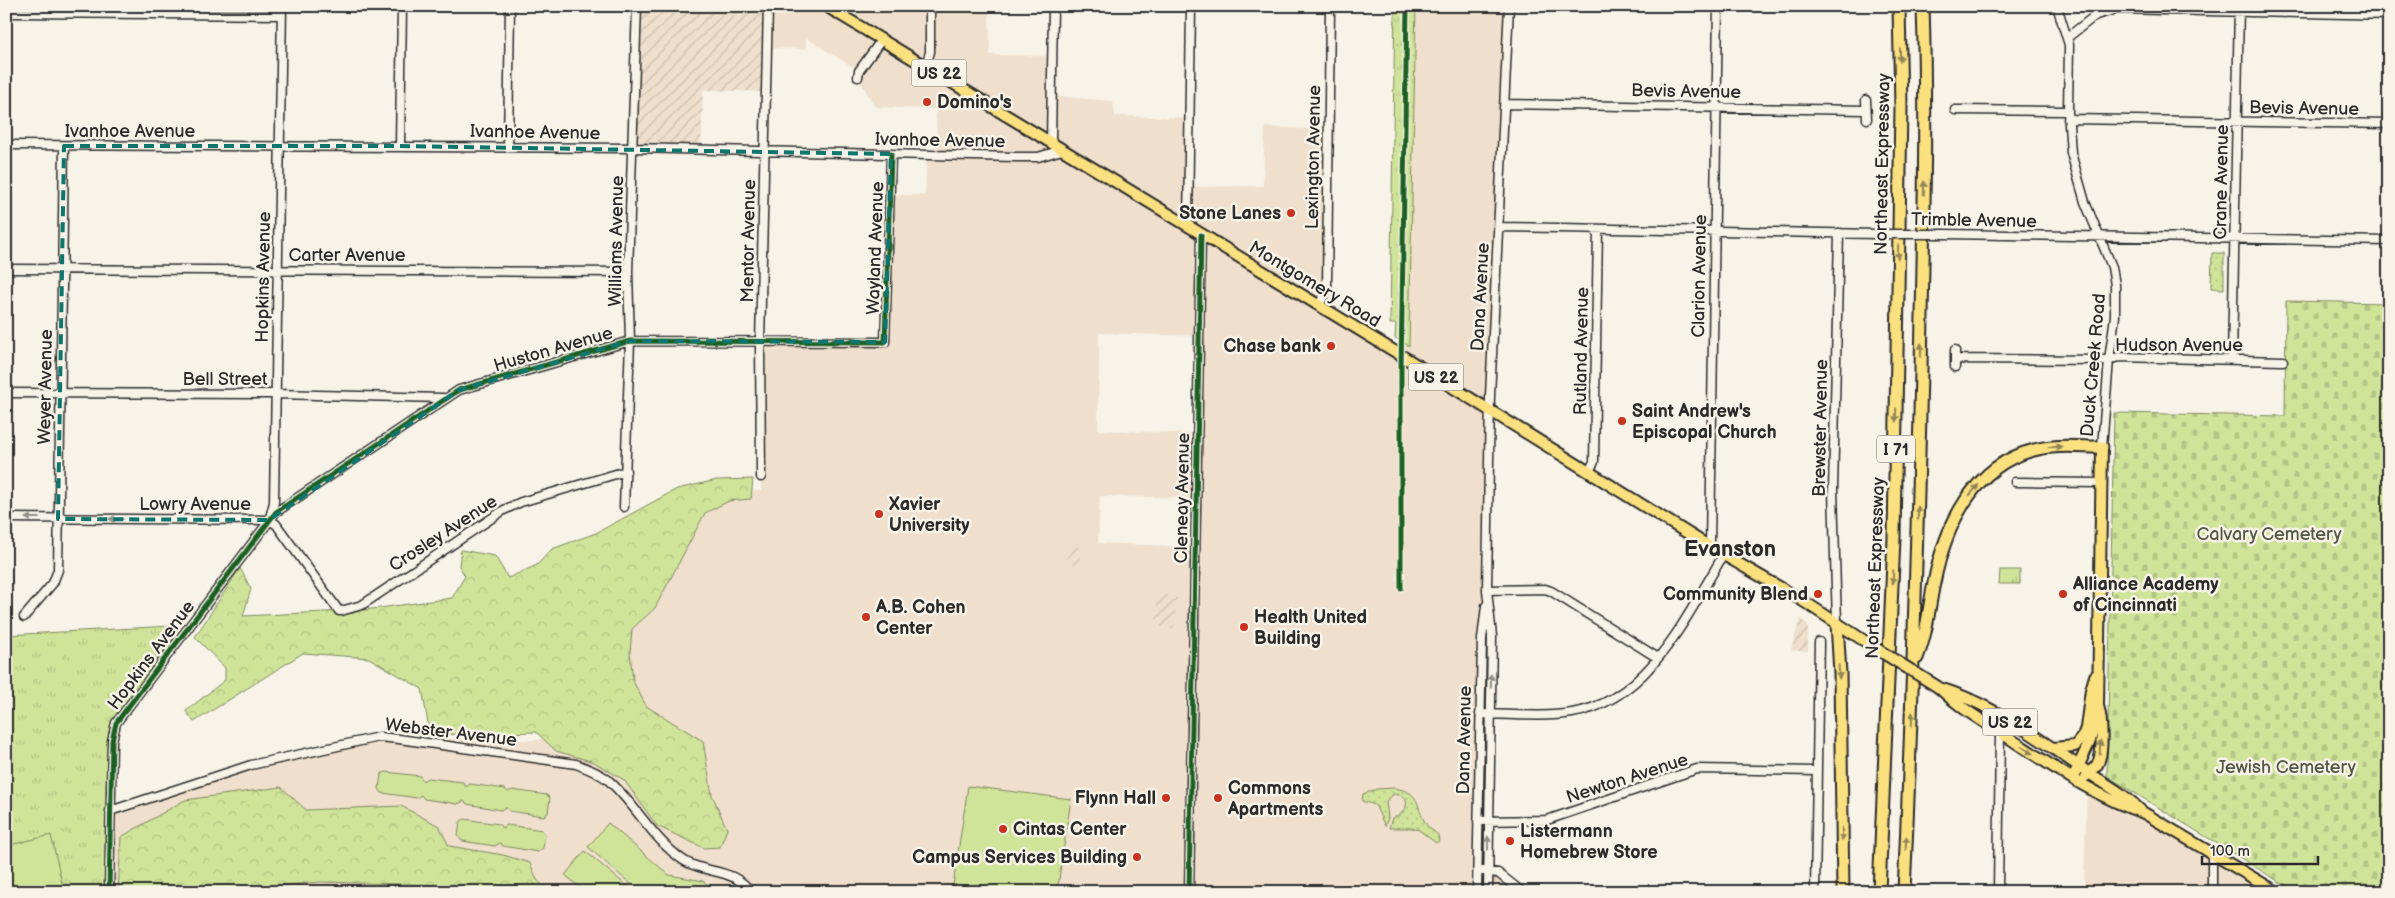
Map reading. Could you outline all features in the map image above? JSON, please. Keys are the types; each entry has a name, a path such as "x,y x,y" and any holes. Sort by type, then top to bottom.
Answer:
{"highway":[{"name":"Northeast Expressway","path":"1879,892 1894,538 1901,107 1899,6"},
{"name":"I 71","path":"1904,892 1914,666 1923,236 1925,70 1923,6"},
{"path":"1914,666 1927,633 1934,584 1946,536 1954,519 1974,489 1996,469 2022,454 2048,447 2102,447"},
{"path":"1837,623 1843,892"}],"main road":[{"name":"Montgomery Road","path":"826,6 926,65 1710,547 1837,623 1938,687 1958,707 2076,780 2126,807 2144,813 2276,892"},
{"name":"Duck Creek Road","path":"2076,780 2079,766 2090,741 2098,705 2102,447"},
{"path":"2053,748 2074,746 2083,736 2088,717 2091,690 2099,669"},
{"name":"Montgomery Road","path":"1938,687 1963,694 2053,748 2088,773 2130,799 2144,813"},
{"name":"Duck Creek Road","path":"2076,780 2098,764 2100,757 2101,721 2098,705"}],"street":[{"path":"400,146 402,6"},
{"path":"508,147 510,6"},
{"name":"Williams Avenue","path":"624,507 630,341 628,272 636,6"},
{"name":"Mentor Avenue","path":"761,477 760,342 768,6"},
{"path":"926,65 930,52 930,6"},
{"path":"1051,143 1053,6"},
{"path":"1188,226 1191,6"},
{"name":"Lexington Avenue","path":"1319,306 1327,289 1330,6"},
{"name":"Dana Avenue","path":"1488,892 1492,636 1488,590 1490,410 1509,6"},
{"name":"Clarion Avenue","path":"1710,547 1718,6"},
{"name":"Duck Creek Road","path":"2057,6 2068,36 2070,146 2077,177 2097,236 2112,267 2115,285 2115,316 2109,360 2102,447"},
{"path":"2068,36 2096,15 2113,10 2239,9 2389,15"},
{"name":"Crane Avenue","path":"2232,359 2239,9"},
{"path":"6,13 282,10"},
{"name":"Hopkins Avenue","path":"109,892 112,741 116,724 269,520 274,502 282,10"},
{"path":"858,77 859,70 882,39"},
{"path":"1866,100 1867,118"},
{"name":"Bevis Avenue","path":"1505,104 1866,110"},
{"name":"Bevis Avenue","path":"1955,110 2237,122 2389,124"},
{"name":"Ivanhoe Avenue","path":"6,145 633,148 1038,157 1062,150"},
{"name":"Weyer Avenue","path":"24,617 53,583 56,576 64,146"},
{"name":"Wayland Avenue","path":"885,342 891,154"},
{"name":"Trimble Avenue","path":"1498,227 2389,242"},
{"name":"Rutland Avenue","path":"1589,471 1594,462 1598,230"},
{"name":"Brewster Avenue","path":"1837,623 1833,490 1838,233"},
{"name":"Cleneay Avenue","path":"1190,892 1202,235"},
{"name":"Carter Avenue","path":"6,269 628,272"},
{"name":"Huston Avenue","path":"269,520 276,512 444,398 459,390 630,341 885,342"},
{"name":"Hudson Avenue","path":"1955,350 1955,363 2109,360 2118,357 2284,361"},
{"name":"Bell Street","path":"6,393 275,394 444,398"},
{"name":"Crosley Avenue","path":"339,611 362,604 504,510 521,502 626,471"},
{"path":"2015,482 2102,482"},
{"name":"Lowry Avenue","path":"6,518 269,520 276,524 339,611"},
{"path":"1480,714 1556,715 1588,710 1605,704 1629,689 1650,669 1658,658 1724,554"},
{"path":"1488,590 1545,589 1551,591 1658,658"},
{"name":"Dana Avenue","path":"1477,892 1482,639 1488,590"},
{"path":"1815,892 1819,642"},
{"path":"1998,892 2000,732"},
{"name":"Webster Avenue","path":"110,811 251,765 379,737 399,739 576,764 593,771 616,787 657,836 684,861 738,878 750,892"},
{"name":"Newton Avenue","path":"1478,821 1547,820 1697,770 1817,771"},
{"path":"2212,854 2212,892"},
{"path":"1477,871 1498,873 1522,892"}],"highlighted area":[{"path":"64,146 400,146 891,154 885,342 630,341 459,390 269,520 58,519"}],"shaded area":[{"path":"637,6 768,6 767,92 703,90 701,149 633,148"},
{"name":"Xavier University","path":"768,6 989,6 990,55 1052,56 1052,96 1113,101 1115,116 1190,118 1189,187 1263,186 1265,127 1328,130 1327,289 1320,306 1402,356 1404,346 1407,6 1509,6 1490,410 1477,870 1522,892 109,892 110,811 177,788 343,744 399,739 540,740 640,523 727,492 761,491 760,342 885,342 891,195 925,195 927,154 937,154 936,109 875,107 858,77 858,70 806,38 806,49 768,48","holes":["1099,333 1198,336 1198,434 1098,430","1100,496 1197,498 1194,547 1098,543"]},
{"path":"1074,544 1083,550 1077,566 1064,558"},
{"path":"1157,594 1177,596 1174,630 1156,625"},
{"path":"1800,619 1808,624 1808,651 1791,651"},
{"path":"2087,786 2277,892 2141,890 2140,892 2084,892"},
{"path":"1488,871 1522,892 1488,892"}],"green space":[{"path":"1395,6 1416,6 1409,346 1395,338 1396,324 1390,324"},
{"path":"2212,253 2224,253 2224,289 2211,288"},
{"path":"2286,301 2389,303 2389,892 2296,892 2107,776 2114,413 2285,416"},
{"path":"753,479 751,499 729,501 705,513 655,608 632,629 630,652 633,681 646,706 703,741 712,795 727,829 720,847 704,848 657,826 624,780 594,762 556,751 536,732 430,735 422,689 369,658 303,653 194,722 186,711 225,680 225,668 195,637 240,568 251,589 243,616 365,610 452,598 465,576 459,566 461,550 495,556 508,578 537,565 552,549 596,533 677,489 717,480"},
{"path":"2000,570 2020,570 2020,584 1999,584"},
{"path":"172,626 186,630 116,723 109,892 6,892 6,635"},
{"path":"386,772 420,776 423,781 427,778 463,782 466,787 470,784 505,789 508,792 512,790 547,795 550,798 548,813 544,816 509,811 506,807 501,810 467,804 464,801 458,804 424,799 421,795 417,798 382,793 379,789 381,774"},
{"name":"Cintas Center","path":"968,786 1071,799 1057,892 952,892"},
{"path":"281,787 306,810 401,806 439,826 449,846 503,855 530,863 537,880 550,892 468,892 437,885 320,882 216,892 118,892 121,837 185,800"},
{"path":"1394,788 1414,796 1422,817 1428,827 1438,835 1439,841 1436,843 1419,830 1412,828 1389,828 1392,818 1401,813 1406,806 1405,798 1401,795 1394,794 1386,801 1388,818 1385,826 1375,805 1362,801 1363,794 1377,789"},
{"path":"464,819 499,824 502,828 507,825 542,830 545,834 543,848 538,852 503,846 500,843 495,846 462,841 458,836 460,822"},
{"path":"608,823 669,875 703,881 717,892 640,892 588,847"},
{"path":"51,835 64,892 6,892 6,846"},
{"path":"585,851 634,892 586,892 565,875"}],"cycle path":[{"path":"1401,588 1401,370 1407,6"},
{"path":"109,892 112,741 116,723 276,512 459,390 630,341 885,342 891,154"},
{"path":"1189,892 1201,235"}],"place":[{"name":"Domino's","path":"927,102"},
{"name":"Stone Lanes","path":"1291,213"},
{"name":"Chase bank","path":"1331,346"},
{"name":"Saint Andrew's Episcopal Church","path":"1622,421"},
{"name":"Xavier University","path":"879,514"},
{"name":"Community Blend","path":"1818,594"},
{"name":"Alliance Academy of Cincinnati","path":"2063,594"},
{"name":"A.B. Cohen Center","path":"866,617"},
{"name":"Health United Building","path":"1244,627"},
{"name":"Flynn Hall","path":"1166,798"},
{"name":"Commons Apartments","path":"1218,798"},
{"name":"Cintas Center","path":"1003,829"},
{"name":"Listermann Homebrew Store","path":"1510,841"},
{"name":"Campus Services Building","path":"1137,857"}],"district":[{"name":"Evanston","path":"1730,548"}],"park label":[{"name":"Calvary Cemetery","path":"2269,534"},
{"name":"Jewish Cemetery","path":"2286,767"}]}
